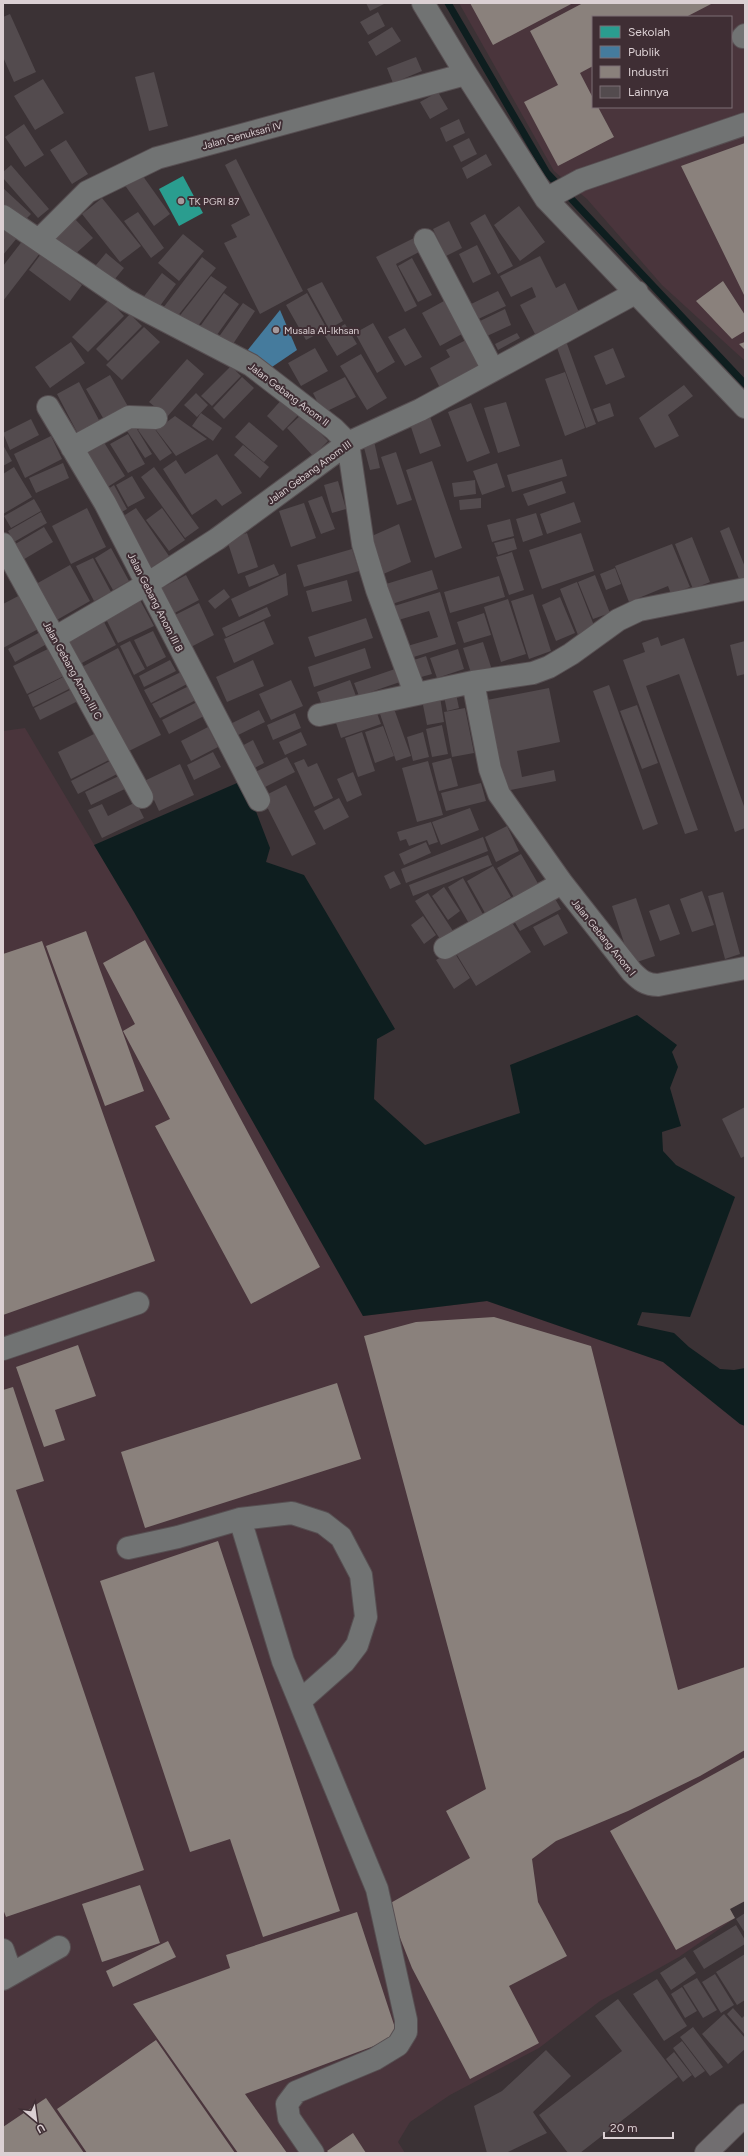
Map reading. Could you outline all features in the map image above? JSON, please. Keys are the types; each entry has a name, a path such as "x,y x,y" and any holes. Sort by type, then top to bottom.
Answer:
{"highway":[{"path":"706,2153 745,2115"}],"street":[{"path":"423,3 466,74 550,196 636,292 745,407"},
{"name":"Jalan Genuksari IV","path":"40,239 87,192 158,158 466,74"},
{"path":"550,196 581,180 745,124"},
{"name":"Jalan Gebang Anom II","path":"3,216 40,239 126,300 252,365 334,428 348,443"},
{"path":"425,240 492,370"},
{"name":"Jalan Gebang Anom III","path":"56,637 147,584 217,539 348,443 420,410 636,292"},
{"name":"Jalan Gebang Anom III B","path":"48,406 105,503 259,800"},
{"path":"72,448 129,417 156,418"},
{"path":"348,443 363,544 377,590 415,693"},
{"name":"Jalan Gebang Anom III C","path":"3,544 56,637 142,797"},
{"path":"319,715 415,693 533,673 549,667 571,654 618,620 639,610 745,589"},
{"path":"445,948 562,883 508,808 495,785 490,769 473,682"},
{"name":"Jalan Gebang Anom I","path":"562,883 624,964 641,981 649,985 658,986 745,968"},
{"path":"3,1349 138,1303"},
{"path":"128,1548 178,1537 240,1519 292,1513 323,1523 341,1537 361,1575 366,1617 357,1645 344,1662 300,1701"},
{"path":"240,1519 283,1661 376,1889 406,2020 406,2032 398,2045 375,2059 296,2092 287,2104 289,2118 312,2153"},
{"path":"3,1950 7,1976 59,1947"}],"shaded area":[{"path":"459,3 745,3 745,361 662,285 587,199 554,171"},
{"path":"25,728 134,912 363,1316 487,1301 663,1362 740,1424 745,1426 745,1901 730,1909 735,1918 679,1957 600,2001 539,2048 450,2095 410,2122 398,2142 405,2153 3,2153 3,731"},
{"path":"244,780 270,848 266,862 304,875 395,1029 377,1039 374,1099 425,1145 520,1113 510,1065 637,1015 677,1045 672,1052 678,1067 670,1088 681,1126 662,1132 663,1151 676,1165 735,1197 690,1317 642,1312 637,1325 674,1333 689,1347 720,1369 734,1370 745,1368 745,1426 740,1424 663,1362 487,1301 363,1316 134,912 94,845"}],"building: Sekolah":[{"name":"TK PGRI 87","path":"183,176 203,213 179,226 159,189"}],"building: Publik":[{"name":"Musala Al-Ikhsan","path":"280,310 297,350 269,369 247,351"}],"building: Industri":[{"path":"470,3 573,3 493,45"},
{"path":"583,3 713,3 688,16 592,16 592,67 580,73 592,96 592,108 599,108 614,137 558,166 524,102 558,85 530,31"},
{"path":"745,143 745,297 681,166"},
{"path":"723,281 745,315 745,331 732,339 696,301"},
{"path":"745,342 745,350 739,344"},
{"path":"86,931 144,1091 105,1106 46,946"},
{"path":"145,940 320,1267 251,1304 155,1126 170,1119 123,1031 135,1024 103,963"},
{"path":"42,941 155,1261 3,1315 3,954"},
{"path":"494,1317 591,1346 678,1690 745,1667 745,1750 700,1776 628,1811 556,1841 532,1859 538,1902 567,1956 509,1986 539,2043 470,2079 412,1968 387,1905 470,1858 446,1811 486,1789 364,1336 416,1322"},
{"path":"78,1345 96,1396 55,1410 65,1440 44,1447 16,1367"},
{"path":"337,1383 361,1459 145,1528 121,1452"},
{"path":"13,1387 44,1481 16,1490 144,1870 6,1917 3,1909 3,1390"},
{"path":"218,1541 340,1911 263,1937 230,1839 190,1852 100,1581"},
{"path":"745,1757 745,1901 730,1909 735,1918 676,1950 610,1831"},
{"path":"140,1885 160,1943 102,1962 82,1904"},
{"path":"357,1912 398,2037 245,2094 287,2153 238,2153 133,2004 230,1968 226,1955"},
{"path":"168,1941 176,1957 113,1987 106,1971"},
{"path":"156,2040 235,2153 87,2153 57,2109"},
{"path":"46,2098 84,2153 3,2153 3,2127"},
{"path":"353,2133 366,2153 329,2153 327,2151"}],"building: Lainnya":[{"path":"366,3 386,3 370,11"},
{"path":"378,12 385,26 368,35 360,22"},
{"path":"10,14 36,72 14,82 3,57 3,17"},
{"path":"392,27 401,41 376,56 368,42"},
{"path":"416,57 422,71 393,83 387,68"},
{"path":"154,72 168,126 149,131 135,77"},
{"path":"43,79 64,113 35,130 14,96"},
{"path":"438,92 448,109 430,119 420,102"},
{"path":"459,119 465,133 446,142 440,128"},
{"path":"24,124 44,155 25,167 5,137"},
{"path":"469,138 477,154 461,162 453,146"},
{"path":"66,140 88,174 72,184 50,150"},
{"path":"486,154 492,165 467,179 462,168"},
{"path":"236,159 303,291 260,314 224,243 237,237 231,225 250,215 225,165"},
{"path":"11,165 49,209 38,218 3,178 3,172"},
{"path":"140,172 170,214 154,226 124,184"},
{"path":"3,188 31,214 20,225 3,209"},
{"path":"102,198 141,246 120,262 82,214"},
{"path":"519,206 545,242 520,261 494,225"},
{"path":"138,212 164,248 151,258 124,221"},
{"path":"485,214 513,266 498,274 470,223"},
{"path":"74,218 93,238 73,256 54,237"},
{"path":"449,221 462,248 446,256 433,229"},
{"path":"3,227 17,238 3,255"},
{"path":"183,234 204,251 179,281 158,263"},
{"path":"414,238 421,251 396,264 417,306 405,312 376,257"},
{"path":"23,240 40,253 3,301 3,266"},
{"path":"477,245 491,274 473,283 459,254"},
{"path":"106,253 124,268 109,286 91,271"},
{"path":"41,254 82,285 70,301 29,270"},
{"path":"540,256 556,288 565,283 579,312 535,334 520,305 536,297 532,287 511,297 500,276"},
{"path":"202,257 216,268 176,318 163,308"},
{"path":"412,258 432,295 418,302 398,266"},
{"path":"162,273 176,284 157,310 142,299"},
{"path":"211,276 227,287 195,330 178,318"},
{"path":"322,282 343,321 329,329 307,289"},
{"path":"498,291 506,306 476,320 469,305"},
{"path":"224,293 239,304 214,339 199,328"},
{"path":"307,293 327,329 306,340 286,305"},
{"path":"109,300 124,316 88,352 72,337"},
{"path":"444,301 462,334 440,346 422,313"},
{"path":"243,303 255,311 231,347 218,338"},
{"path":"505,309 511,325 487,336 480,321"},
{"path":"130,314 142,326 108,361 96,349"},
{"path":"373,323 395,362 377,373 355,333"},
{"path":"345,324 357,344 337,356 325,336"},
{"path":"144,327 160,342 122,380 106,365"},
{"path":"405,328 422,357 405,366 388,337"},
{"path":"517,333 520,338 498,350 495,344"},
{"path":"466,340 480,366 440,388 430,368 450,357 446,350"},
{"path":"566,341 596,424 586,428 556,345"},
{"path":"71,342 85,363 50,388 35,367"},
{"path":"315,348 328,371 301,386 288,363"},
{"path":"613,348 625,377 606,385 594,356"},
{"path":"361,354 387,398 367,410 340,366"},
{"path":"187,359 204,374 167,417 149,402"},
{"path":"231,366 241,376 212,406 201,396"},
{"path":"565,372 585,428 565,436 545,379"},
{"path":"110,375 130,410 106,423 86,389"},
{"path":"242,377 254,388 224,419 213,408"},
{"path":"345,377 356,397 323,413 313,393"},
{"path":"79,382 100,422 78,434 57,394"},
{"path":"684,385 693,396 668,415 679,436 655,448 639,418"},
{"path":"196,393 208,405 197,417 184,405"},
{"path":"284,397 300,413 283,431 267,416"},
{"path":"506,402 520,446 498,453 484,408"},
{"path":"471,403 490,453 467,462 448,412"},
{"path":"610,403 614,416 598,422 593,409"},
{"path":"201,413 222,428 213,441 192,426"},
{"path":"302,414 328,441 313,456 287,428"},
{"path":"429,414 441,446 420,454 409,421"},
{"path":"175,416 207,439 176,456 156,430"},
{"path":"31,419 39,435 10,450 3,433"},
{"path":"149,421 172,453 160,461 138,430"},
{"path":"249,422 278,446 264,462 235,437"},
{"path":"135,426 152,454 145,458 127,431"},
{"path":"128,434 145,464 128,473 110,444"},
{"path":"51,436 62,459 25,478 14,454"},
{"path":"100,436 125,476 106,488 81,448"},
{"path":"374,441 380,468 370,470 363,444"},
{"path":"3,445 12,461 3,466"},
{"path":"243,445 269,467 260,478 234,455"},
{"path":"396,452 412,500 397,505 381,457"},
{"path":"217,454 242,493 222,506 216,499 192,515 163,469 176,460 185,474"},
{"path":"562,459 567,476 512,492 507,475"},
{"path":"432,461 462,548 435,558 406,470"},
{"path":"63,463 69,478 36,493 29,478"},
{"path":"497,463 505,487 482,495 473,471"},
{"path":"14,467 32,497 3,514 3,474"},
{"path":"154,467 199,528 185,538 141,477"},
{"path":"132,476 145,498 128,507 116,485"},
{"path":"475,480 476,494 454,497 452,483"},
{"path":"338,481 346,509 332,513 324,485"},
{"path":"562,481 566,493 528,506 523,494"},
{"path":"114,485 127,509 115,516 102,493"},
{"path":"322,496 335,529 321,534 308,501"},
{"path":"481,498 481,508 460,510 459,500"},
{"path":"34,499 41,511 11,528 4,516"},
{"path":"574,502 581,522 547,534 540,514"},
{"path":"304,503 316,538 291,547 279,511"},
{"path":"87,508 106,547 71,564 52,526"},
{"path":"136,508 169,556 149,569 117,520"},
{"path":"162,508 185,540 169,551 146,520"},
{"path":"41,512 47,523 14,542 8,531"},
{"path":"536,513 543,535 523,542 516,519"},
{"path":"510,519 514,536 492,542 487,525"},
{"path":"399,524 411,562 381,575 365,539"},
{"path":"44,527 53,542 21,561 12,546"},
{"path":"729,527 745,567 745,577 739,579 720,531"},
{"path":"247,533 258,567 238,574 227,540"},
{"path":"581,533 594,571 542,589 529,550"},
{"path":"692,537 710,582 693,589 675,544"},
{"path":"514,538 517,549 498,555 494,543"},
{"path":"672,544 690,587 671,594 668,586 629,602 615,566"},
{"path":"111,548 129,581 113,590 95,558"},
{"path":"352,549 359,571 304,587 297,565"},
{"path":"512,552 524,590 509,595 496,557"},
{"path":"93,558 111,592 94,601 76,566"},
{"path":"274,564 279,575 249,587 245,576"},
{"path":"70,565 90,601 55,621 36,584"},
{"path":"615,568 621,584 606,590 600,574"},
{"path":"432,570 438,589 392,604 386,584"},
{"path":"286,573 288,595 239,617 231,599"},
{"path":"186,575 199,600 169,616 156,591"},
{"path":"595,575 610,613 593,619 578,582"},
{"path":"499,576 505,597 450,613 444,592"},
{"path":"347,580 352,601 312,612 306,591"},
{"path":"577,582 595,628 578,635 560,589"},
{"path":"224,589 230,597 215,609 208,601"},
{"path":"440,592 456,644 407,659 404,647 438,637 429,611 395,621 391,607"},
{"path":"24,593 42,627 3,648 3,604"},
{"path":"533,594 551,651 529,659 511,601"},
{"path":"560,597 575,633 556,641 542,605"},
{"path":"508,599 526,654 501,662 484,607"},
{"path":"140,600 154,626 118,643 105,617"},
{"path":"199,603 214,635 187,649 171,617"},
{"path":"267,607 271,616 226,637 222,628"},
{"path":"484,613 491,635 464,643 457,622"},
{"path":"366,618 373,638 315,657 308,637"},
{"path":"103,620 116,645 78,665 65,638"},
{"path":"264,621 274,644 234,663 224,639"},
{"path":"46,629 52,641 15,662 8,649"},
{"path":"153,631 166,657 147,667 134,640"},
{"path":"658,637 661,646 684,638 745,809 745,828 735,832 679,674 646,686 698,830 685,834 623,660 645,652 642,643"},
{"path":"130,641 145,669 134,675 120,646"},
{"path":"745,641 745,674 737,676 730,645"},
{"path":"483,642 492,670 472,676 463,648"},
{"path":"52,647 66,675 27,694 13,666"},
{"path":"118,648 161,735 125,753 82,667"},
{"path":"365,648 371,668 314,687 308,667"},
{"path":"458,649 464,669 437,678 430,658"},
{"path":"426,656 432,674 414,679 408,662"},
{"path":"170,660 176,671 144,687 139,676"},
{"path":"253,660 264,686 227,702 216,677"},
{"path":"395,669 400,682 359,696 354,683"},
{"path":"181,672 187,684 151,703 144,690"},
{"path":"67,675 73,687 33,707 28,695"},
{"path":"291,680 303,706 271,720 259,694"},
{"path":"350,680 356,696 323,708 317,692"},
{"path":"609,685 658,824 643,830 593,691"},
{"path":"189,686 196,700 160,718 152,704"},
{"path":"76,687 82,699 40,720 34,708"},
{"path":"549,688 560,742 517,751 522,777 554,770 556,781 501,792 482,701"},
{"path":"455,689 459,708 447,711 443,691"},
{"path":"440,697 444,722 427,725 422,700"},
{"path":"197,702 204,716 169,734 162,720"},
{"path":"392,703 411,756 396,761 378,708"},
{"path":"374,705 381,724 341,738 335,720"},
{"path":"637,705 658,763 642,769 620,711"},
{"path":"465,708 474,753 452,757 444,712"},
{"path":"259,710 265,722 234,737 228,725"},
{"path":"295,713 301,728 273,740 267,725"},
{"path":"442,725 448,754 432,757 426,729"},
{"path":"383,726 394,756 375,763 365,732"},
{"path":"208,727 218,747 191,761 181,741"},
{"path":"98,732 111,759 71,779 58,752"},
{"path":"301,732 307,745 285,755 279,742"},
{"path":"362,732 375,771 358,777 345,738"},
{"path":"423,732 429,757 413,761 407,737"},
{"path":"253,740 264,763 249,771 238,748"},
{"path":"213,752 221,767 194,780 187,765"},
{"path":"287,757 295,772 261,789 253,773"},
{"path":"451,758 458,786 439,791 432,763"},
{"path":"114,759 121,772 78,794 71,781"},
{"path":"304,759 308,767 317,763 333,798 314,807 294,763"},
{"path":"428,761 443,815 417,822 402,768"},
{"path":"180,764 194,795 159,811 154,800 149,802 140,783"},
{"path":"353,772 362,795 347,802 337,779"},
{"path":"121,775 127,788 91,805 85,792"},
{"path":"481,783 486,801 446,811 441,793"},
{"path":"286,785 316,844 292,856 262,797"},
{"path":"339,798 349,817 324,830 314,811"},
{"path":"136,802 144,818 102,838 88,810 102,804 108,816"},
{"path":"470,808 479,830 441,845 432,822"},
{"path":"431,822 438,842 429,845 427,840 409,846 406,839 400,841 397,832"},
{"path":"507,826 519,851 496,862 485,837"},
{"path":"483,837 488,851 406,883 401,869"},
{"path":"426,842 431,853 404,865 399,854"},
{"path":"521,854 540,887 516,901 497,868"},
{"path":"488,855 492,865 413,896 409,885"},
{"path":"493,866 511,897 485,913 467,881"},
{"path":"394,871 401,884 390,889 384,876"},
{"path":"463,878 485,918 471,927 448,887"},
{"path":"444,887 460,911 448,920 432,896"},
{"path":"702,891 714,925 692,932 680,899"},
{"path":"723,892 740,954 725,959 708,896"},
{"path":"428,893 455,934 442,942 415,901"},
{"path":"554,897 561,909 520,931 513,919"},
{"path":"636,898 655,956 631,964 612,906"},
{"path":"669,904 680,934 660,941 649,911"},
{"path":"558,914 568,933 544,946 533,927"},
{"path":"423,916 436,935 424,944 411,925"},
{"path":"511,921 531,952 476,986 457,955"},
{"path":"453,950 470,978 454,989 436,960"},
{"path":"745,1107 745,1156 741,1158 722,1119"},
{"path":"745,1913 745,1933 736,1919"},
{"path":"736,1925 745,1940 745,1944 704,1969 693,1951"},
{"path":"745,1954 745,2000 737,2005 716,1972"},
{"path":"685,1957 696,1973 671,1990 660,1973"},
{"path":"715,1974 734,2005 721,2013 702,1982"},
{"path":"697,1978 717,2010 703,2018 683,1986"},
{"path":"657,1979 687,2026 664,2041 633,1994"},
{"path":"682,1987 697,2011 685,2018 671,1994"},
{"path":"618,1999 678,2077 580,2153 568,2153 539,2115 622,2051 595,2016"},
{"path":"733,2008 742,2018 745,2015 745,2035 727,2014"},
{"path":"724,2014 745,2038 745,2049 728,2064 702,2034"},
{"path":"693,2027 723,2067 710,2076 680,2037"},
{"path":"682,2041 705,2071 695,2078 673,2048"},
{"path":"546,2050 571,2076 533,2112 547,2133 506,2153 487,2153 474,2106 502,2091"},
{"path":"674,2052 692,2075 683,2082 666,2059"}],"waterway":[{"path":"448,3 547,173 745,384"}],"place":[{"name":"TK PGRI 87","path":"181,201"},
{"name":"Musala Al-Ikhsan","path":"276,330"}]}
